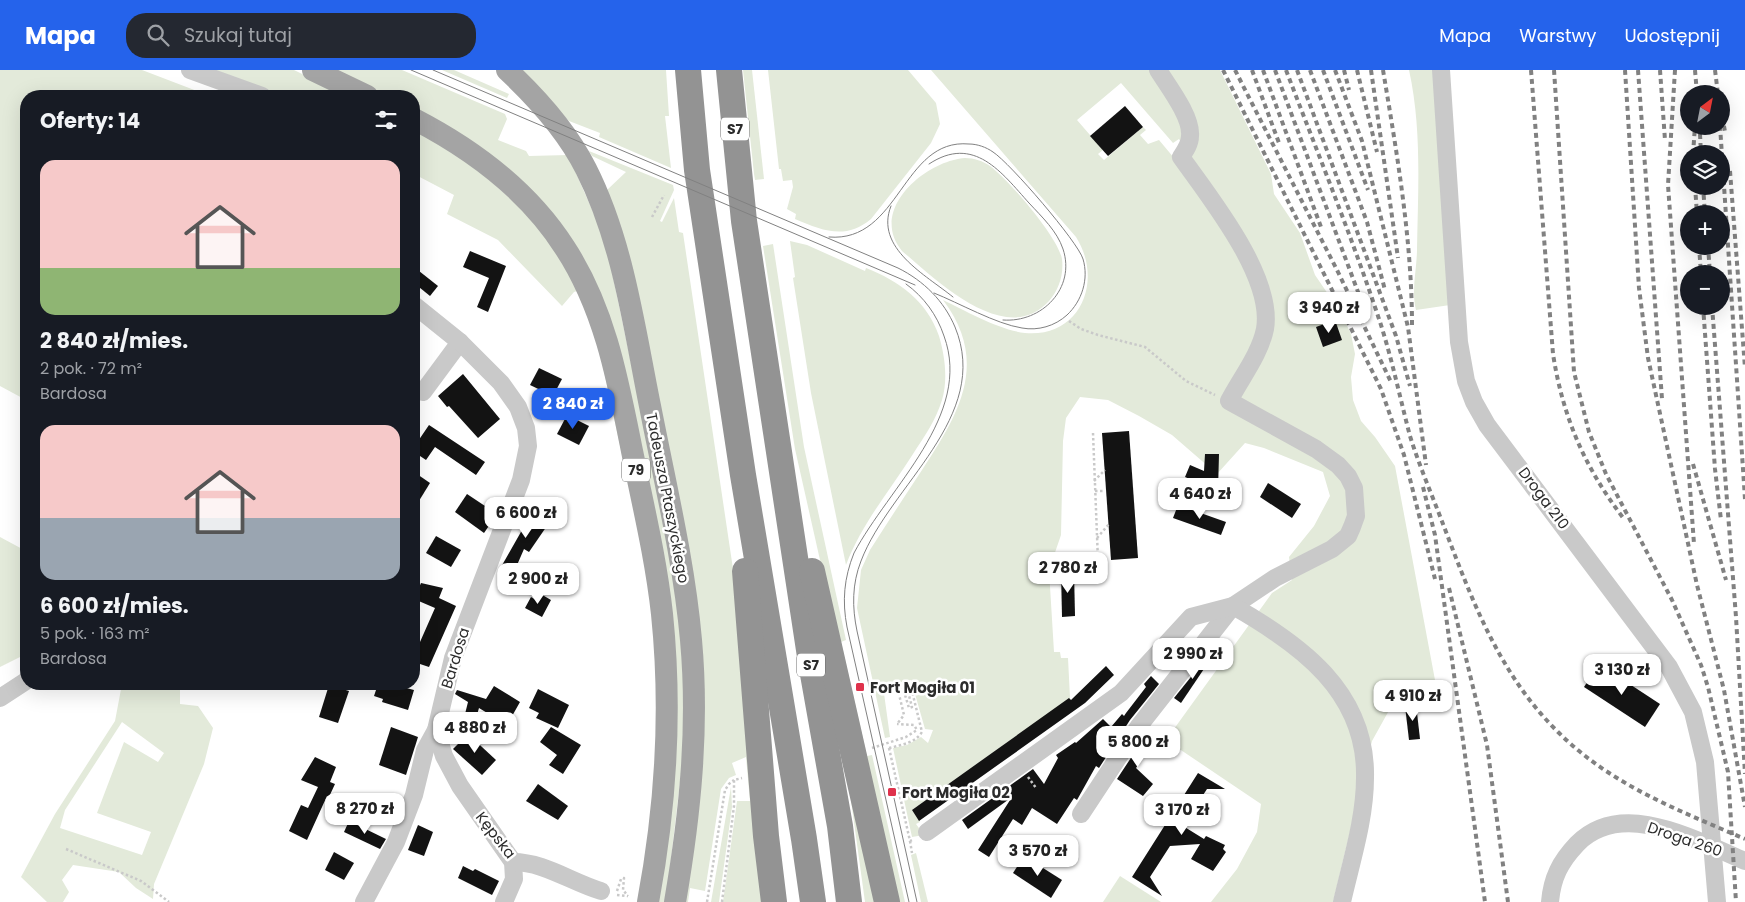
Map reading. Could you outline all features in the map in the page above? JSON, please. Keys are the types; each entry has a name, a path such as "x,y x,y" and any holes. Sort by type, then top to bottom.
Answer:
{"highway":[{"name":"S7","path":"688,70 697,170 743,476 813,902"},
{"name":"S7","path":"729,70 744,221 811,663 840,826 849,902"},
{"path":"775,428 829,640 888,902"},
{"path":"743,476 745,595 774,902"}],"main road":[{"path":"313,70 355,90"},
{"name":"Tadeusza Ptaszyckiego","path":"507,70 539,102 577,153 602,206 620,264 678,545 688,613 694,684 693,765 686,834 675,902"},
{"name":"Tadeusza Ptaszyckiego","path":"420,123 484,162 520,192 539,212 566,248 582,277 605,334 621,395 652,546 665,649 667,692 666,769 658,844 648,902"}],"street":[{"path":"190,70 245,90"},
{"path":"917,838 1121,693 1192,618 1233,606 1275,578 1332,549 1348,536 1356,516 1357,502 1348,476 1338,465 1316,449 1229,401 1261,341 1266,319 1265,306 1254,270 1224,218 1181,157 1191,135 1181,107 1158,70"},
{"name":"Droga 210","path":"1441,70 1457,319 1466,381 1474,402 1487,425 1655,646 1688,699 1702,740 1717,902"},
{"name":"Bardosa","path":"364,902 396,842 414,795 425,750 436,730 453,658 521,480 528,446 526,428 514,401 489,370 460,342 420,309"},
{"path":"423,392 460,342"},
{"path":"1081,814 1139,726 1233,606"},
{"path":"1233,606 1284,638 1318,666 1337,686 1358,727 1366,776 1364,797 1342,902"},
{"path":"0,698 20,685"},
{"name":"Kępska","path":"436,730 444,756 460,786 513,862 536,864 583,886 601,891"},
{"name":"Droga 260","path":"1550,902 1552,882 1564,858 1587,834 1603,826 1618,822 1648,824 1697,841 1745,861"},
{"path":"504,902 514,880 513,862"}],"path":[{"path":"652,217 664,195"},
{"path":"1069,321 1080,329 1098,335 1118,338 1145,348 1186,380 1212,394"},
{"path":"1093,433 1098,561"},
{"path":"1094,480 1105,470"},
{"path":"1095,491 1103,491"},
{"path":"1097,538 1109,524"},
{"path":"871,748 907,744 922,732 910,683 906,684 912,707 909,708 902,685 897,686 904,715 896,724 914,726 917,730 888,746"},
{"path":"888,746 917,838 912,853"},
{"path":"707,902 725,790 734,780 742,778"},
{"path":"722,902 734,806 734,780"},
{"path":"1032,784 1036,788"},
{"path":"66,849 142,881 169,902"},
{"path":"616,902 617,891 623,877 623,890 628,896 620,895"}],"green space":[{"path":"0,70 142,70 194,90 20,90 20,397 0,386"},
{"path":"208,70 294,70 335,90 263,90"},
{"path":"333,70 402,70 505,114 507,119 498,140 526,151 529,156 568,155 605,239 667,534 682,635 685,739 666,902 657,902 676,705 578,251 420,114 420,90 375,90"},
{"path":"442,70 454,70 509,94 507,98"},
{"path":"521,70 666,70 669,116 665,116 671,168 599,137 600,133 569,121"},
{"path":"743,70 752,70 764,179 755,180"},
{"path":"768,70 908,70 936,103 940,124 931,143 871,219 862,226 853,230 825,230 795,219 796,214 787,209 793,187 792,180 783,181 781,169 779,169"},
{"path":"931,70 1220,70 1271,174 1274,194 1300,233 1315,275 1341,313 1351,334 1355,354 1351,377 1353,400 1361,421 1375,437 1395,466 1435,680 1411,698 1392,705 1372,741 1333,902 1211,902 1237,869 1257,832 1261,804 1166,740 1272,593 1292,580 1289,557 1314,526 1330,496 1323,472 1264,448 1245,443 1217,474 1172,435 1108,400 1080,397 1066,418 1063,441 1061,535 1049,570 1054,652 1060,652 1061,658 1068,658 1070,698 912,810 920,822 916,824 924,835 912,837 893,748 907,745 921,737 928,743 933,730 925,729 911,680 883,686 890,737 885,738 857,608 861,570 870,550 948,429 964,387 967,366 965,345 957,323 943,300 983,320 1015,331 1025,333 1044,332 1060,326 1073,316 1082,303 1087,288 1088,271 1084,254 1076,237","holes":["1121,83 1173,143 1179,139 1204,180 1195,183 1159,140 1148,144 1140,135 1146,130 1143,127 1104,160 1098,154 1103,150 1077,120"]},
{"path":"1409,70 1435,70 1450,305 1416,310 1414,287 1417,249 1418,137"},
{"path":"420,132 462,155 537,223 580,290 574,292 562,306 498,240 447,214 454,195 420,177"},
{"path":"589,151 673,185 674,190 660,221 662,222 674,198 679,232 683,233 736,589 763,902 723,902 737,801 750,801 746,757 732,763 736,775 729,778 721,789 705,891 690,888 688,902 684,902 702,752 607,190 626,172 592,156"},
{"path":"965,158 981,161 990,166 1009,183 1032,210 1059,249 1062,265 1058,287 1053,297 1032,314 1013,317 992,314 972,304 952,292 902,251 893,235 892,220 896,204 906,190 934,168 949,161"},
{"path":"790,241 807,245 865,271 866,268 890,279 900,286 927,312 939,336 943,352 945,384 942,400 936,414 921,441 868,522 846,565 811,393 793,278 795,277"},
{"path":"773,244 804,447 846,640 841,642 867,756 872,755 905,902 897,902 795,449 763,246"},
{"path":"0,537 20,548 20,657 0,667"},
{"path":"121,690 180,690 180,704 198,706 213,728 204,764 154,884 153,899 136,888 119,872 73,865 62,880 69,892 63,902 47,902 21,877 55,814 115,721","holes":["122,722 164,753 158,762 124,742 97,813 151,832 142,855 60,828 65,810"]},
{"path":"849,786 879,902 865,902"},
{"path":"731,787 732,807 719,902 711,902"},
{"path":"916,853 928,902 921,902 911,855"},
{"path":"1120,876 1161,902 1103,902"}],"building":[{"path":"1125,106 1143,127 1108,156 1090,136"},
{"path":"470,251 506,266 488,312 477,307 489,278 463,267"},
{"path":"420,272 438,286 430,296 420,288"},
{"path":"1335,320 1342,340 1323,347 1316,327"},
{"path":"539,368 562,379 553,396 530,385"},
{"path":"463,374 500,419 478,438 438,396"},
{"path":"567,415 589,426 579,445 557,434"},
{"path":"429,425 485,462 476,475 435,447 426,460 420,456 420,438"},
{"path":"1129,431 1138,558 1111,560 1102,433"},
{"path":"1205,454 1219,454 1218,491 1185,477 1190,465 1204,471"},
{"path":"420,476 430,483 420,499"},
{"path":"1268,483 1301,504 1292,518 1260,497"},
{"path":"467,494 497,514 484,533 455,512"},
{"path":"1178,505 1226,522 1221,535 1173,518"},
{"path":"534,509 551,520 529,552 524,549 514,572 501,567"},
{"path":"436,536 461,550 451,567 426,553"},
{"path":"1061,571 1074,571 1075,616 1062,617"},
{"path":"421,583 443,588 439,598 456,606 429,667 420,664 420,642 435,608 420,602"},
{"path":"539,593 551,600 542,617 525,608 531,597 536,600"},
{"path":"1211,652 1214,654 1181,703 1174,698"},
{"path":"1599,664 1660,704 1645,727 1584,687"},
{"path":"1106,666 1114,675 1085,703 919,821 912,810 1069,698 1071,700"},
{"path":"1151,676 1159,684 1130,720 1099,768 1096,766 1077,800 1074,798 1057,824 1032,808 1022,825 1013,819 989,857 978,850 1012,797 968,829 962,820 1033,769 1044,784 1058,758 1056,755 1076,743 1103,719 1111,727 1122,714 1124,716 1146,687 1144,684"},
{"path":"494,686 520,702 507,725 479,708 474,725 463,722 468,702 455,694 457,690 486,699"},
{"path":"538,689 569,705 558,728 536,718 539,713 529,708"},
{"path":"327,690 349,691 338,723 319,717"},
{"path":"376,690 414,690 408,710 382,702 383,699 374,696"},
{"path":"1416,704 1420,739 1409,740 1405,706"},
{"path":"391,727 418,737 406,775 379,765"},
{"path":"551,727 581,745 563,774 549,765 557,755 540,742"},
{"path":"1150,729 1158,735 1140,758 1142,759 1136,768 1153,784 1143,796 1117,779"},
{"path":"468,734 496,760 482,775 453,749"},
{"path":"315,757 336,767 330,782 335,784 329,797 327,796 307,840 289,831 301,805 308,808 318,787 301,780"},
{"path":"1198,773 1225,789 1207,789 1183,826 1204,839 1206,836 1225,845 1223,849 1226,852 1213,871 1191,859 1200,844 1170,846 1150,877 1162,896 1132,877"},
{"path":"538,784 568,806 558,820 526,801"},
{"path":"349,821 386,839 380,849 344,832"},
{"path":"418,825 433,832 424,856 408,850"},
{"path":"334,852 354,863 344,880 325,870"},
{"path":"1024,856 1062,880 1051,898 1013,873"},
{"path":"463,866 473,871 475,869 499,881 492,895 458,878"}],"tram line":[{"path":"411,70 915,285"},
{"path":"433,70 898,268 925,286 945,309 955,327 963,360 960,391 949,421 933,449 875,533 861,561 856,578 854,596 857,631 917,902"},
{"path":"829,237 853,234 871,224 887,209 914,172 929,157 947,147 972,144 993,152 1028,186 1069,237 1083,259 1085,267 1085,282 1077,303 1067,315 1057,322 1040,328 1028,329 1012,326 934,293"},
{"path":"929,164 945,156 960,153 973,155 986,161 1008,180 1049,224 1060,242 1066,263 1065,277 1060,289 1052,300 1043,309 1031,316 1003,320"},
{"path":"891,206 888,221 890,235 896,247 917,270 953,297"},
{"path":"906,284 929,307 938,321 944,336 950,365 947,394 937,422 923,449 854,553 848,571 844,599 847,627 909,902"}],"railway":[{"path":"1223,70 1381,389 1404,455 1435,579"},
{"path":"1235,70 1338,272 1391,382"},
{"path":"1252,70 1279,143"},
{"path":"1263,70 1321,227"},
{"path":"1275,70 1367,316"},
{"path":"1286,70 1369,290 1384,336 1417,458 1465,580 1489,635 1503,661 1537,710 1558,732 1600,767 1623,782 1670,806 1745,839"},
{"path":"1297,70 1396,336 1410,386"},
{"path":"1310,70 1367,222 1385,290"},
{"path":"1323,70 1368,190"},
{"path":"1335,70 1362,141 1408,327 1426,465"},
{"path":"1344,70 1349,90"},
{"path":"1357,70 1377,152"},
{"path":"1371,70 1398,258"},
{"path":"1383,70 1407,229 1412,326"},
{"path":"1531,70 1553,354 1557,377 1570,421 1587,461 1610,500 1624,519"},
{"path":"1554,70 1574,372 1589,432 1606,474 1672,600 1701,665 1708,687 1728,772 1736,902"},
{"path":"1625,70 1639,288 1648,358 1697,585 1724,690 1745,807"},
{"path":"1638,70 1662,399"},
{"path":"1660,70 1665,140"},
{"path":"1675,70 1668,185 1694,544"},
{"path":"1695,70 1696,85"},
{"path":"1715,70 1717,85"},
{"path":"1694,135 1694,145"},
{"path":"1700,135 1701,145"},
{"path":"1721,135 1745,499"},
{"path":"1730,171 1745,368"},
{"path":"1696,195 1696,205"},
{"path":"1704,195 1704,205"},
{"path":"1700,255 1700,265"},
{"path":"1709,255 1709,265"},
{"path":"1704,315 1715,469 1721,520"},
{"path":"1713,315 1736,617 1745,774"},
{"path":"1693,464 1726,580"},
{"path":"1423,487 1435,535 1485,902"},
{"path":"1449,588 1487,745 1508,902"}],"place":[{"name":"Fort Mogiła 01","path":"860,687"},
{"name":"Fort Mogiła 02","path":"892,792"}]}
